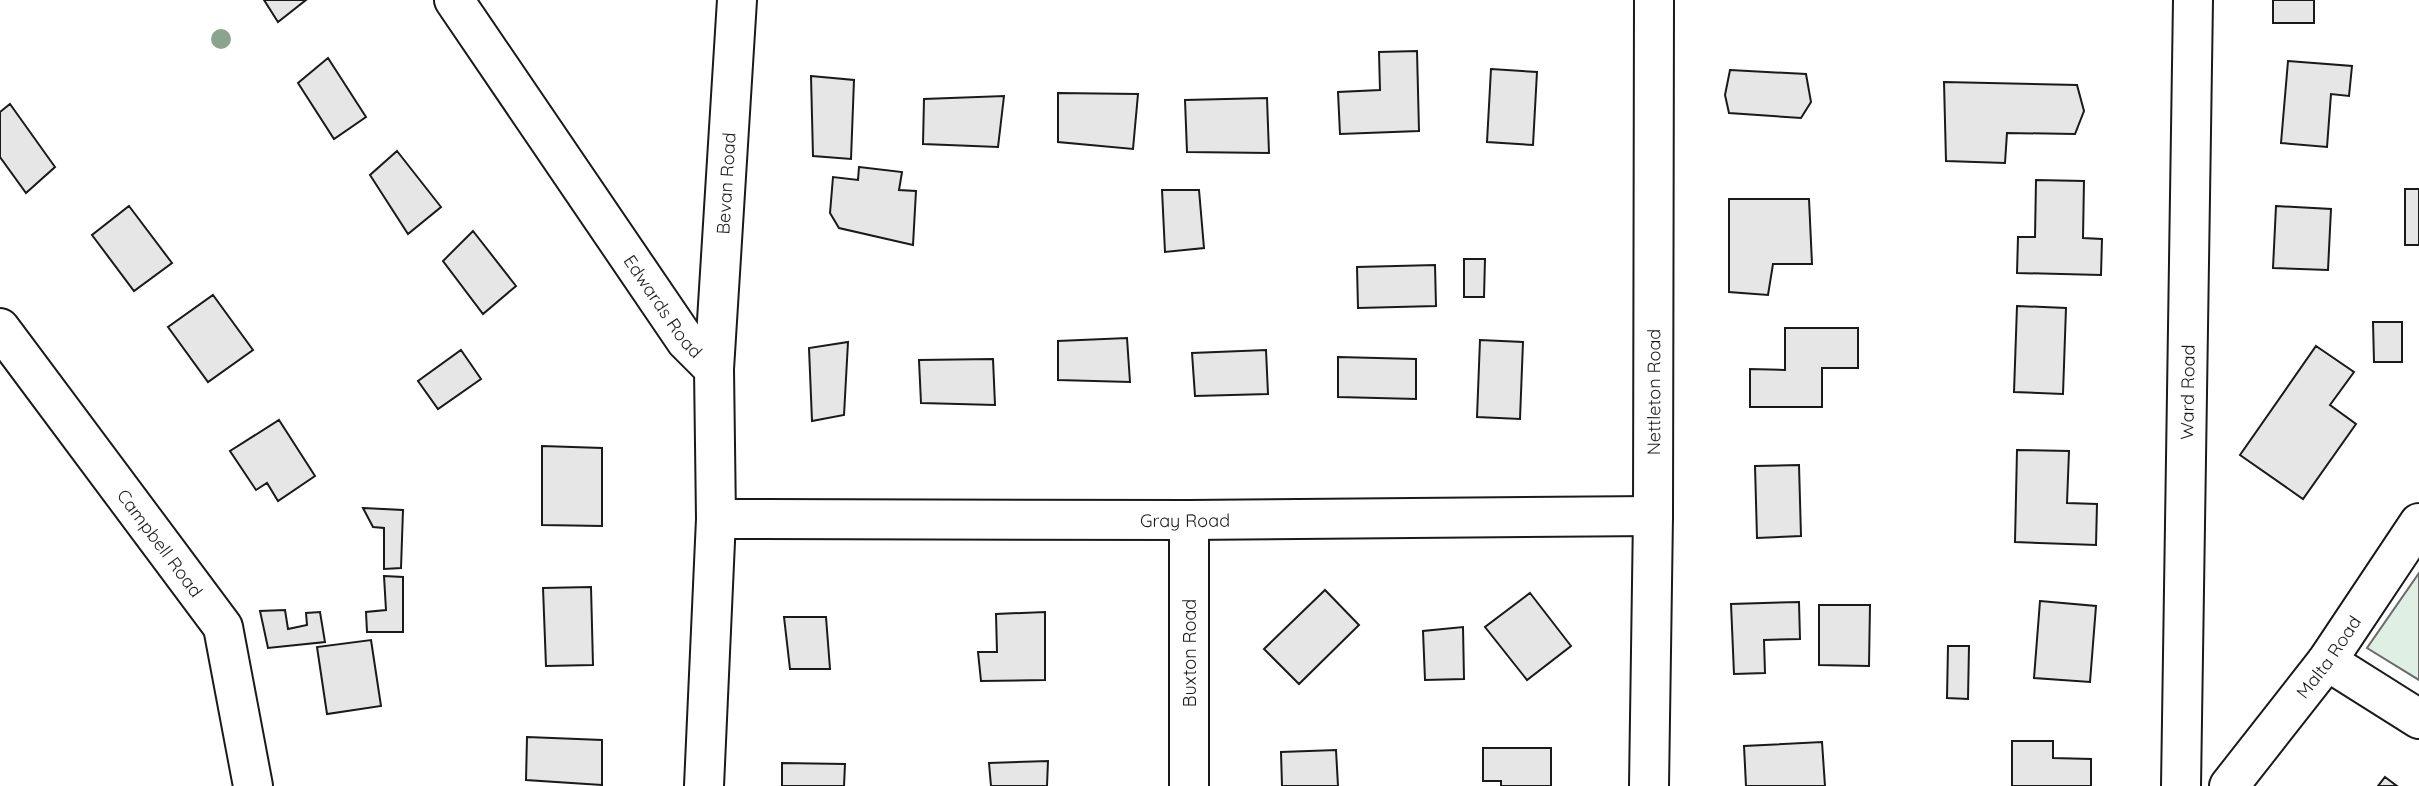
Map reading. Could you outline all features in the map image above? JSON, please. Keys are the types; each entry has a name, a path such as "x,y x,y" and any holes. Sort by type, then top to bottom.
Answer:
{"street":[{"name":"Edwards Road","path":"454,0 686,341 714,369 716,519 705,786"},
{"name":"Bevan Road","path":"714,369 737,0"},
{"name":"Nettleton Road","path":"1649,786 1653,516 1654,0"},
{"name":"Ward Road","path":"2181,786 2193,0"},
{"name":"Campbell Road","path":"0,328 223,627 253,786"},
{"name":"Gray Road","path":"716,519 1189,520 1653,516"},
{"name":"Buxton Road","path":"1189,520 1189,786"},
{"name":"Malta Road","path":"2229,786 2327,661 2419,523"},
{"path":"2327,661 2419,719"}],"green space":[{"path":"2419,573 2419,680 2367,648"}],"building":[{"path":"264,0 306,0 278,22"},
{"path":"2273,0 2314,0 2314,23 2273,23"},
{"path":"1417,51 1419,131 1340,134 1338,92 1380,90 1379,52"},
{"path":"328,58 366,117 334,139 298,83"},
{"path":"2288,61 2352,66 2349,96 2331,94 2327,147 2281,143"},
{"path":"1491,69 1537,72 1533,145 1487,142"},
{"path":"1730,70 1806,74 1811,102 1801,118 1729,113 1725,95"},
{"path":"811,76 854,80 851,159 813,156"},
{"path":"1944,82 2077,85 2084,111 2075,134 2007,133 2005,163 1946,161"},
{"path":"1058,93 1138,94 1133,149 1058,142"},
{"path":"1004,96 998,147 923,144 924,99"},
{"path":"1267,98 1269,153 1187,152 1185,100"},
{"path":"10,104 55,167 26,193 0,157 0,112"},
{"path":"397,151 441,207 408,234 370,175"},
{"path":"859,167 902,172 899,190 916,191 913,245 839,228 830,213 833,177 858,180"},
{"path":"2036,180 2084,181 2083,238 2102,239 2101,275 2017,273 2018,237 2035,237"},
{"path":"2405,189 2419,189 2419,245 2405,245"},
{"path":"1162,190 1199,190 1204,248 1165,252"},
{"path":"1729,199 1809,199 1812,264 1773,264 1768,295 1729,292"},
{"path":"129,206 172,263 134,291 92,235"},
{"path":"2276,206 2331,209 2328,270 2273,268"},
{"path":"473,231 516,286 483,314 443,261"},
{"path":"1464,259 1485,259 1484,297 1464,297"},
{"path":"1435,265 1436,306 1358,308 1357,267"},
{"path":"213,295 253,350 208,382 168,327"},
{"path":"2017,306 2066,308 2063,394 2014,392"},
{"path":"2373,322 2402,322 2402,362 2374,362"},
{"path":"1785,328 1858,328 1858,368 1822,368 1822,407 1750,407 1750,369 1785,370"},
{"path":"1127,338 1130,382 1058,380 1058,341"},
{"path":"1480,340 1523,342 1520,419 1477,417"},
{"path":"848,342 844,415 812,421 809,348"},
{"path":"2316,346 2354,372 2330,405 2356,424 2303,499 2240,455"},
{"path":"461,350 481,379 438,409 418,381"},
{"path":"1266,350 1268,394 1195,396 1192,353"},
{"path":"1338,357 1416,359 1416,399 1338,397"},
{"path":"993,359 995,405 921,403 919,360"},
{"path":"279,420 315,476 278,501 267,483 256,490 230,451"},
{"path":"542,446 602,448 602,526 542,525"},
{"path":"2017,450 2069,451 2067,503 2097,504 2096,545 2015,542"},
{"path":"1799,465 1801,536 1757,538 1755,466"},
{"path":"363,508 403,510 401,568 384,569 384,528 373,527"},
{"path":"384,576 403,577 403,632 367,632 366,612 386,610"},
{"path":"591,587 593,665 546,666 543,588"},
{"path":"1325,590 1359,625 1299,684 1264,649"},
{"path":"1530,593 1571,646 1527,680 1485,627"},
{"path":"2040,601 2096,606 2090,682 2034,678"},
{"path":"1799,602 1800,639 1764,640 1765,673 1734,674 1731,604"},
{"path":"1819,605 1870,605 1869,666 1819,665"},
{"path":"285,610 288,629 307,625 306,613 320,612 325,642 268,648 260,611"},
{"path":"1045,612 1045,680 981,681 978,652 997,652 996,614"},
{"path":"784,617 826,617 830,669 790,669"},
{"path":"1463,627 1464,679 1425,680 1423,631"},
{"path":"371,640 381,706 327,714 317,647"},
{"path":"1948,646 1969,646 1968,699 1947,698"},
{"path":"527,737 602,740 602,785 526,780"},
{"path":"2012,741 2053,741 2053,758 2091,759 2091,786 2012,786"},
{"path":"1822,742 1825,786 1746,786 1744,746"},
{"path":"1483,748 1551,748 1551,786 1501,786 1501,781 1483,781"},
{"path":"1336,750 1338,786 1282,786 1281,752"},
{"path":"1048,761 1047,786 991,786 989,763"},
{"path":"782,763 845,764 844,786 782,786"},
{"path":"2385,777 2397,786 2378,786"}]}
